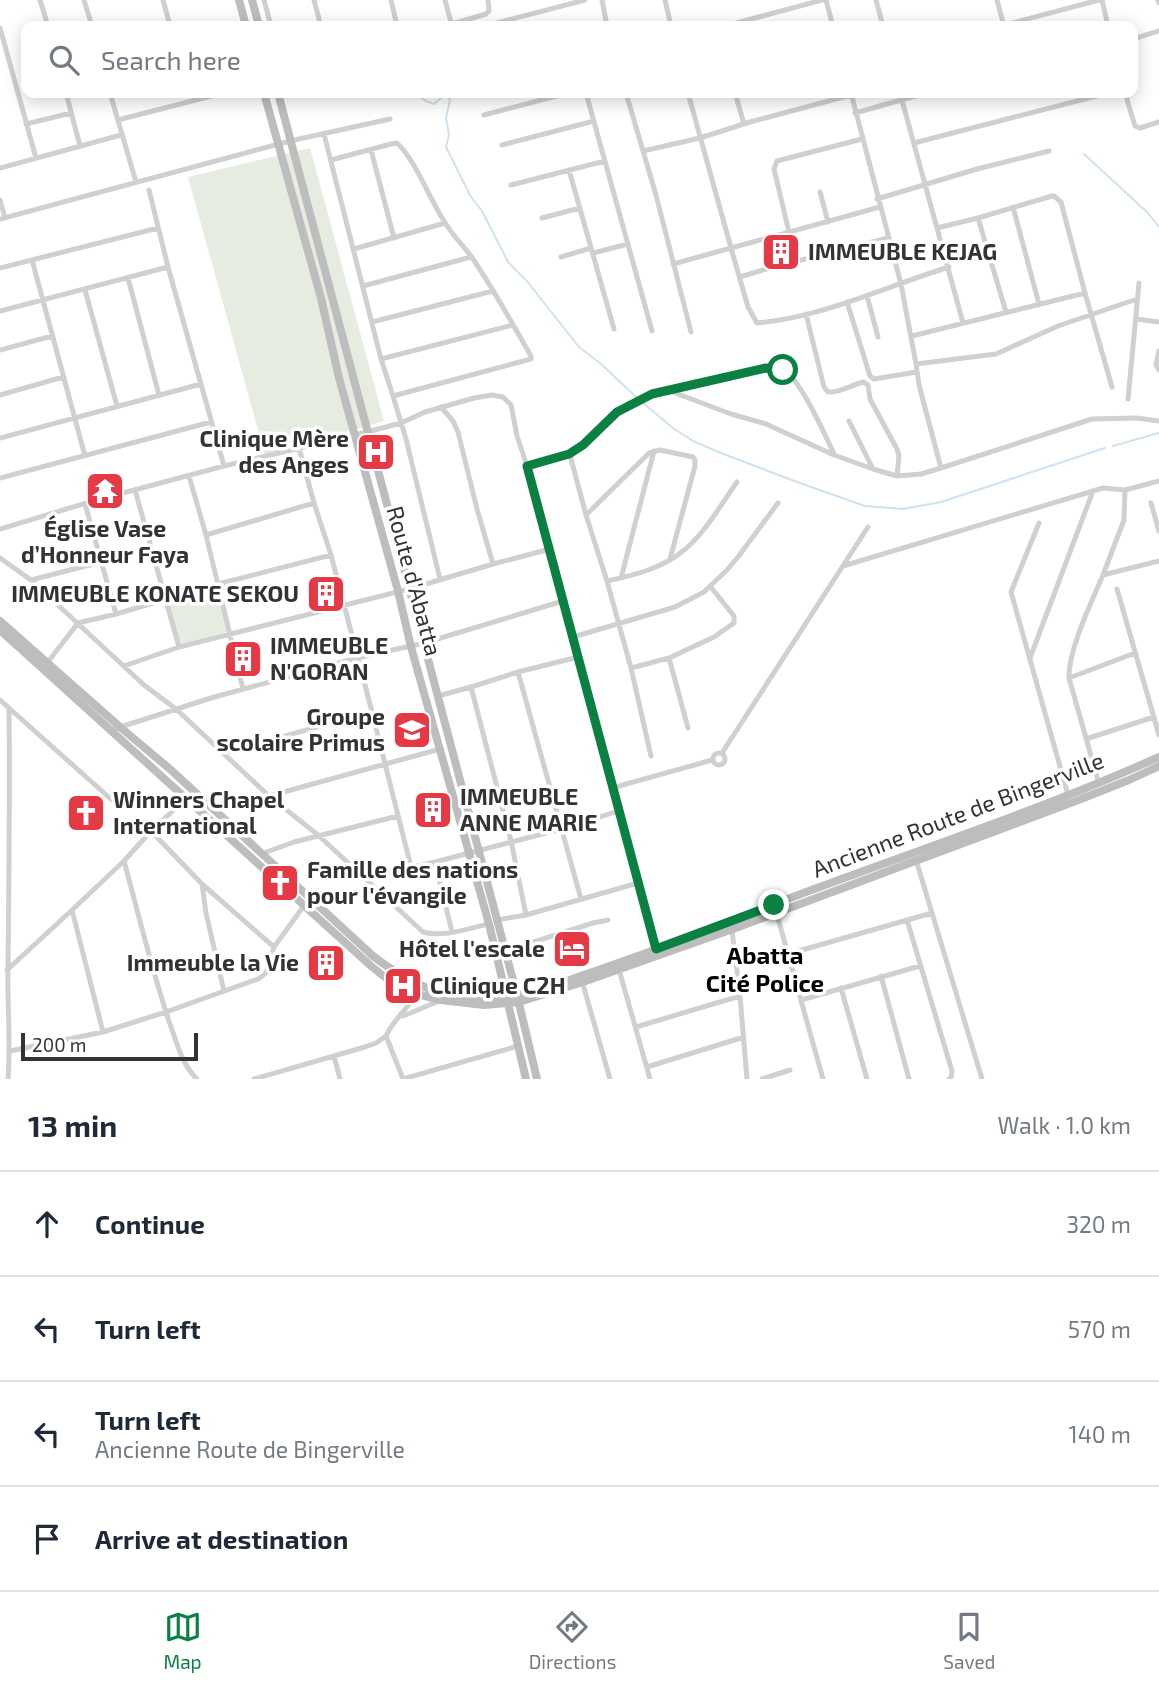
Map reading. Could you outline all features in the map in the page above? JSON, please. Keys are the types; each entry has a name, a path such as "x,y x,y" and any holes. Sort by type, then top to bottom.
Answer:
{"street":[{"path":"40,0 46,21"},
{"path":"84,0 90,21"},
{"path":"163,0 169,21"},
{"path":"239,0 245,21"},
{"path":"252,0 258,21"},
{"path":"264,0 270,21"},
{"path":"314,0 320,21"},
{"path":"391,0 396,21"},
{"path":"446,0 451,21"},
{"path":"464,21 486,14 489,11 488,0"},
{"path":"504,21 585,0"},
{"path":"602,0 606,21"},
{"path":"664,0 670,21"},
{"path":"744,21 824,0 831,21"},
{"path":"876,0 882,21"},
{"path":"997,0 1002,21"},
{"path":"1022,21 1100,0 1106,21"},
{"path":"0,28 36,158"},
{"path":"1138,38 1159,32"},
{"path":"67,98 80,146"},
{"path":"111,98 136,183"},
{"path":"118,120 202,98"},
{"name":"Route d'Abatta","path":"265,98 321,298 411,647 440,749 474,852"},
{"name":"Route d'Abatta","path":"279,98 438,696 493,922 507,1001 526,1079"},
{"path":"484,115 549,98"},
{"path":"587,98 652,331"},
{"path":"627,98 691,332"},
{"path":"689,98 748,307 757,323 806,314 949,267"},
{"path":"736,98 744,124"},
{"path":"643,151 700,138 837,98"},
{"path":"852,98 901,284 917,372 941,468"},
{"path":"855,113 896,98"},
{"path":"902,98 963,323"},
{"path":"914,143 1089,98"},
{"path":"1127,98 1135,126 1140,128 1159,122"},
{"path":"26,124 71,113"},
{"path":"0,200 2,218 278,144 390,119"},
{"path":"502,145 594,121"},
{"path":"324,134 440,579"},
{"path":"0,168 121,135"},
{"path":"789,232 774,169 777,162 862,139"},
{"path":"331,160 397,143 401,146 445,223 494,291 531,356 530,360 393,396"},
{"path":"372,150 394,238"},
{"path":"877,199 1049,151"},
{"path":"511,185 605,161"},
{"path":"569,170 614,329"},
{"path":"149,190 224,466"},
{"path":"820,192 828,222"},
{"path":"937,228 978,219 1052,196 1059,198 1112,387"},
{"path":"1013,206 1039,304"},
{"path":"542,218 580,208"},
{"path":"673,264 880,208"},
{"path":"978,219 1006,312"},
{"path":"354,249 445,223"},
{"path":"0,268 158,228"},
{"path":"740,277 888,239"},
{"path":"561,257 628,244"},
{"path":"363,286 471,257"},
{"path":"32,260 85,456"},
{"path":"0,311 168,267"},
{"path":"128,278 159,395"},
{"path":"1128,399 1139,283"},
{"path":"85,290 117,406"},
{"path":"372,321 494,291"},
{"path":"912,336 1085,293"},
{"path":"867,296 878,337"},
{"path":"916,364 996,354 1058,326 1137,299"},
{"path":"847,302 870,376 874,379 917,372"},
{"path":"806,314 824,387 828,392 834,393 863,382 868,385 870,399 897,449 897,476"},
{"path":"1136,320 1159,322"},
{"path":"381,359 513,326"},
{"path":"0,350 52,336"},
{"path":"1159,351 1156,365 1159,370"},
{"path":"527,466 569,454 583,445 617,412 652,394 766,368 783,370 796,383 814,412 834,455"},
{"path":"0,395 64,377"},
{"path":"0,438 201,384"},
{"path":"670,391 766,424 834,455 897,476 920,474 941,468 1092,419 1136,418 1159,421"},
{"path":"0,529 224,466 401,423 441,407 483,396 503,397 511,405 517,436 551,550 656,949"},
{"path":"441,407 458,432 493,564"},
{"path":"849,421 873,469"},
{"path":"0,478 211,422"},
{"path":"299,449 331,555 411,867"},
{"path":"586,515 645,456 654,451 693,457 695,460 670,559"},
{"path":"621,578 654,451"},
{"path":"569,454 631,668 651,756"},
{"path":"189,476 243,689"},
{"path":"843,566 1103,488 1125,490 1159,481"},
{"path":"607,581 651,568 678,555 701,533 737,482"},
{"path":"135,490 179,647"},
{"path":"1099,784 1069,678 1069,667 1086,615 1124,520 1125,490"},
{"path":"1030,658 1093,491"},
{"path":"206,535 314,503"},
{"path":"573,638 675,607 704,592 738,557 778,503"},
{"path":"1151,503 1159,531"},
{"path":"85,504 116,614"},
{"path":"1039,523 1011,592 1068,795"},
{"path":"722,753 868,527"},
{"path":"124,666 179,647 551,550"},
{"path":"47,663 78,623 331,555"},
{"path":"0,558 31,580 144,685 176,709 269,796 318,835 423,932 452,932 526,915 638,883"},
{"path":"1103,575 1159,561"},
{"path":"31,580 101,562"},
{"path":"631,668 669,658 714,637 734,623 734,616 710,586"},
{"path":"1117,589 1159,735"},
{"path":"115,729 243,689 357,658 411,647 563,601"},
{"name":"Ancienne Route de Bingerville","path":"0,621 115,729"},
{"name":"Ancienne Route de Bingerville","path":"0,630 395,973 438,991 507,1001"},
{"path":"1069,678 1135,653"},
{"path":"438,696 578,657"},
{"path":"669,658 688,728"},
{"path":"518,672 581,899"},
{"path":"471,687 511,841 526,915"},
{"path":"0,700 113,801"},
{"path":"8,1079 9,708"},
{"path":"223,753 372,712"},
{"path":"1086,739 1154,717"},
{"path":"269,796 440,749"},
{"path":"712,760 716,765 722,764 725,758 722,753"},
{"path":"712,760 714,754 722,753"},
{"name":"Ancienne Route de Bingerville","path":"190,795 304,905 391,982 417,994 460,1004 484,1006 518,999 618,967 732,925 1099,784 1159,757"},
{"path":"612,788 712,760"},
{"name":"Ancienne Route de Bingerville","path":"775,908 916,860 1108,789 1159,766"},
{"path":"8,970 190,795"},
{"path":"366,878 561,829 618,811"},
{"path":"261,854 318,835 398,816"},
{"path":"0,821 10,821"},
{"path":"151,831 202,884 274,947"},
{"path":"916,860 982,1079"},
{"path":"124,861 177,1046 189,1070 197,1079"},
{"path":"435,862 452,932"},
{"path":"202,884 223,991"},
{"path":"10,1051 103,1032 262,977 268,968 274,947 311,898"},
{"path":"775,908 823,1079"},
{"path":"72,910 103,1032"},
{"path":"788,954 932,913"},
{"path":"505,951 608,920"},
{"path":"907,920 952,1071 949,1079"},
{"name":"Route d'Abatta","path":"493,922 505,951 537,1079"},
{"path":"732,925 747,1079"},
{"name":"Ancienne Route de Bingerville","path":"618,967 656,949 732,925"},
{"path":"801,1000 920,966"},
{"path":"618,967 650,1079"},
{"path":"881,976 909,1079"},
{"path":"581,979 610,1079"},
{"path":"841,988 867,1079"},
{"path":"254,1079 376,1043 386,1036 417,994"},
{"path":"636,1027 740,996"},
{"path":"400,1017 441,1000"},
{"path":"386,1036 403,1079 518,1046"},
{"path":"647,1067 744,1037"},
{"path":"334,1056 340,1079"},
{"path":"762,1079 790,1070"}],"shaded area":[{"path":"310,148 384,421 265,455 188,177"},
{"path":"218,587 227,632 180,644 168,601"}],"waterway":[{"path":"421,98 434,104 441,98"},
{"path":"449,98 446,118 449,135 446,147 508,262 526,280 579,347 636,397"},
{"path":"1084,154 1148,213 1159,227"},
{"path":"643,403 693,441 865,506 903,509 941,502 1105,448"},
{"path":"1113,446 1159,433"}],"place":[{"name":"IMMEUBLE KEJAG","path":"781,252"},
{"name":"Clinique Mère des Anges","path":"376,452"},
{"name":"Église Vase d’Honneur Faya","path":"105,491"},
{"name":"IMMEUBLE KONATE SEKOU","path":"326,594"},
{"name":"IMMEUBLE N'GORAN","path":"243,659"},
{"name":"Groupe scolaire Primus","path":"412,730"},
{"name":"IMMEUBLE ANNE MARIE","path":"433,810"},
{"name":"Winners Chapel International","path":"86,813"},
{"name":"Famille des nations pour l'évangile","path":"280,883"},
{"name":"Hôtel l'escale","path":"572,949"},
{"name":"Immeuble la Vie","path":"326,963"},
{"name":"Clinique C2H","path":"403,986"}],"district":[{"name":"Abatta Cité Police","path":"765,970"}],"route":[{"path":"774,905 656,949 527,466 569,454 583,445 617,412 652,394 766,368 783,370"}]}
